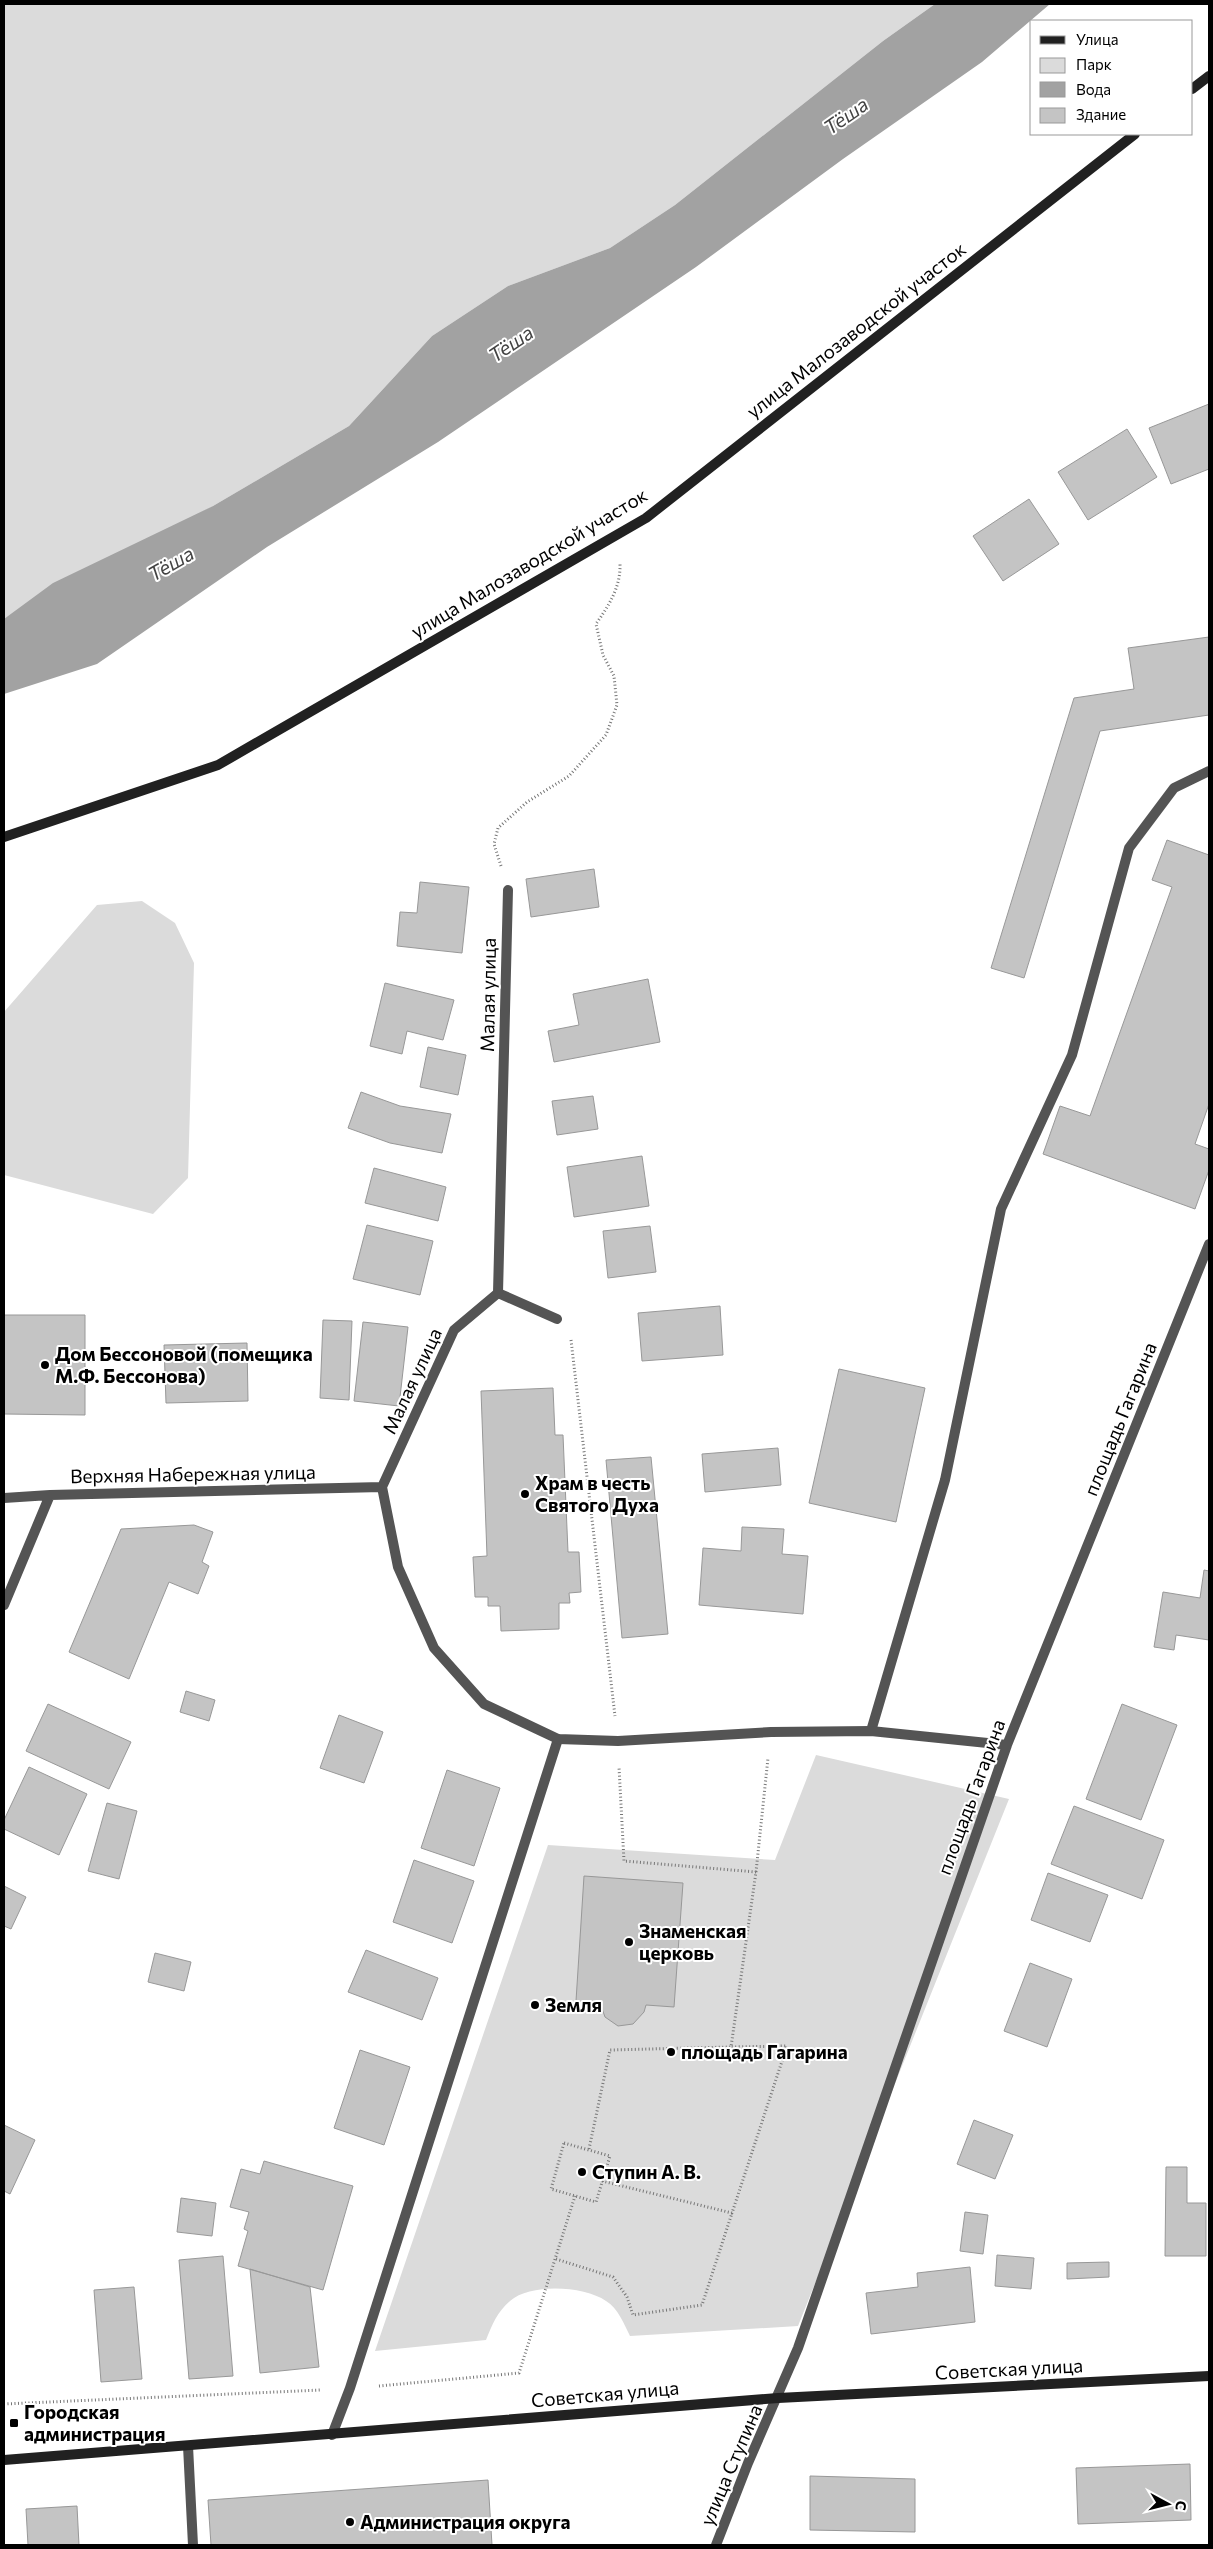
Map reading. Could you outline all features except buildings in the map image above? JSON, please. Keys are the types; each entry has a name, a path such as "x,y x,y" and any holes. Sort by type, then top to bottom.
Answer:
{"street":[{"path":"1193,88 1209,76"},
{"name":"улица Малозаводской участок","path":"4,837 218,765 646,518 1134,135"},
{"path":"871,1731 945,1480 1001,1209 1072,1055 1129,848 1174,788 1209,772"},
{"name":"Малая улица","path":"382,1487 454,1330 498,1294 508,890"},
{"name":"площадь Гагарина","path":"778,2398 798,2348 1007,1745 1209,1244"},
{"path":"498,1294 557,1319"},
{"path":"382,1487 398,1567 434,1648 484,1704 558,1739 618,1741 771,1732 871,1731 1007,1745"},
{"name":"Верхняя Набережная улица","path":"4,1498 50,1495 382,1487"},
{"path":"4,1605 50,1495"},
{"path":"332,2435 353,2379 558,1739"},
{"name":"Советская улица","path":"4,2460 778,2398 1209,2376"},
{"name":"улица Ступина","path":"716,2545 748,2463 778,2398"},
{"path":"188,2446 193,2545"}],"path":[{"path":"508,890 494,844 498,828 527,802 569,776 606,735 617,705 614,676 602,655 596,624 613,600 620,573 620,554 613,536"},
{"path":"557,1319 573,1344 618,1741 624,1861 756,1872"},
{"path":"731,2046 756,1872 771,1732"},
{"path":"556,2259 613,2277 627,2297 633,2315 702,2305 787,2046 610,2050 589,2150"},
{"path":"564,2143 589,2150 610,2156 596,2202 551,2189 564,2143"},
{"path":"602,2181 732,2213"},
{"path":"375,2386 519,2373 575,2196"},
{"path":"4,2404 321,2390"}],"green space":[{"path":"4,4 935,4 883,41 675,205 610,248 508,286 432,336 349,426 213,506 4,619"},
{"path":"142,901 175,923 194,963 188,1178 153,1214 4,1175 4,1012 97,905"},
{"name":"площадь Гагарина","path":"816,1755 1009,1799 798,2326 630,2336 617,2312 606,2301 585,2292 544,2289 519,2295 505,2305 498,2314 486,2340 375,2351 548,1845 775,1860"}],"water":[{"name":"Тёша","path":"935,4 1050,4 982,62 843,159 696,267 438,442 267,547 97,664 4,694 4,619 53,583 213,506 349,426 432,336 508,286 610,248 675,205 883,41"}],"place":[{"name":"Дом Бессоновой (помещика М.Ф. Бессонова)","path":"45,1365"},
{"name":"Храм в честь Святого Духа","path":"525,1494"},
{"name":"Знаменская церковь","path":"629,1942"},
{"name":"Земля","path":"535,2005"},
{"name":"площадь Гагарина","path":"671,2052"},
{"name":"Ступин А. В.","path":"582,2172"},
{"name":"Городская администрация","path":"14,2423"},
{"name":"Администрация округа","path":"350,2522"}]}
